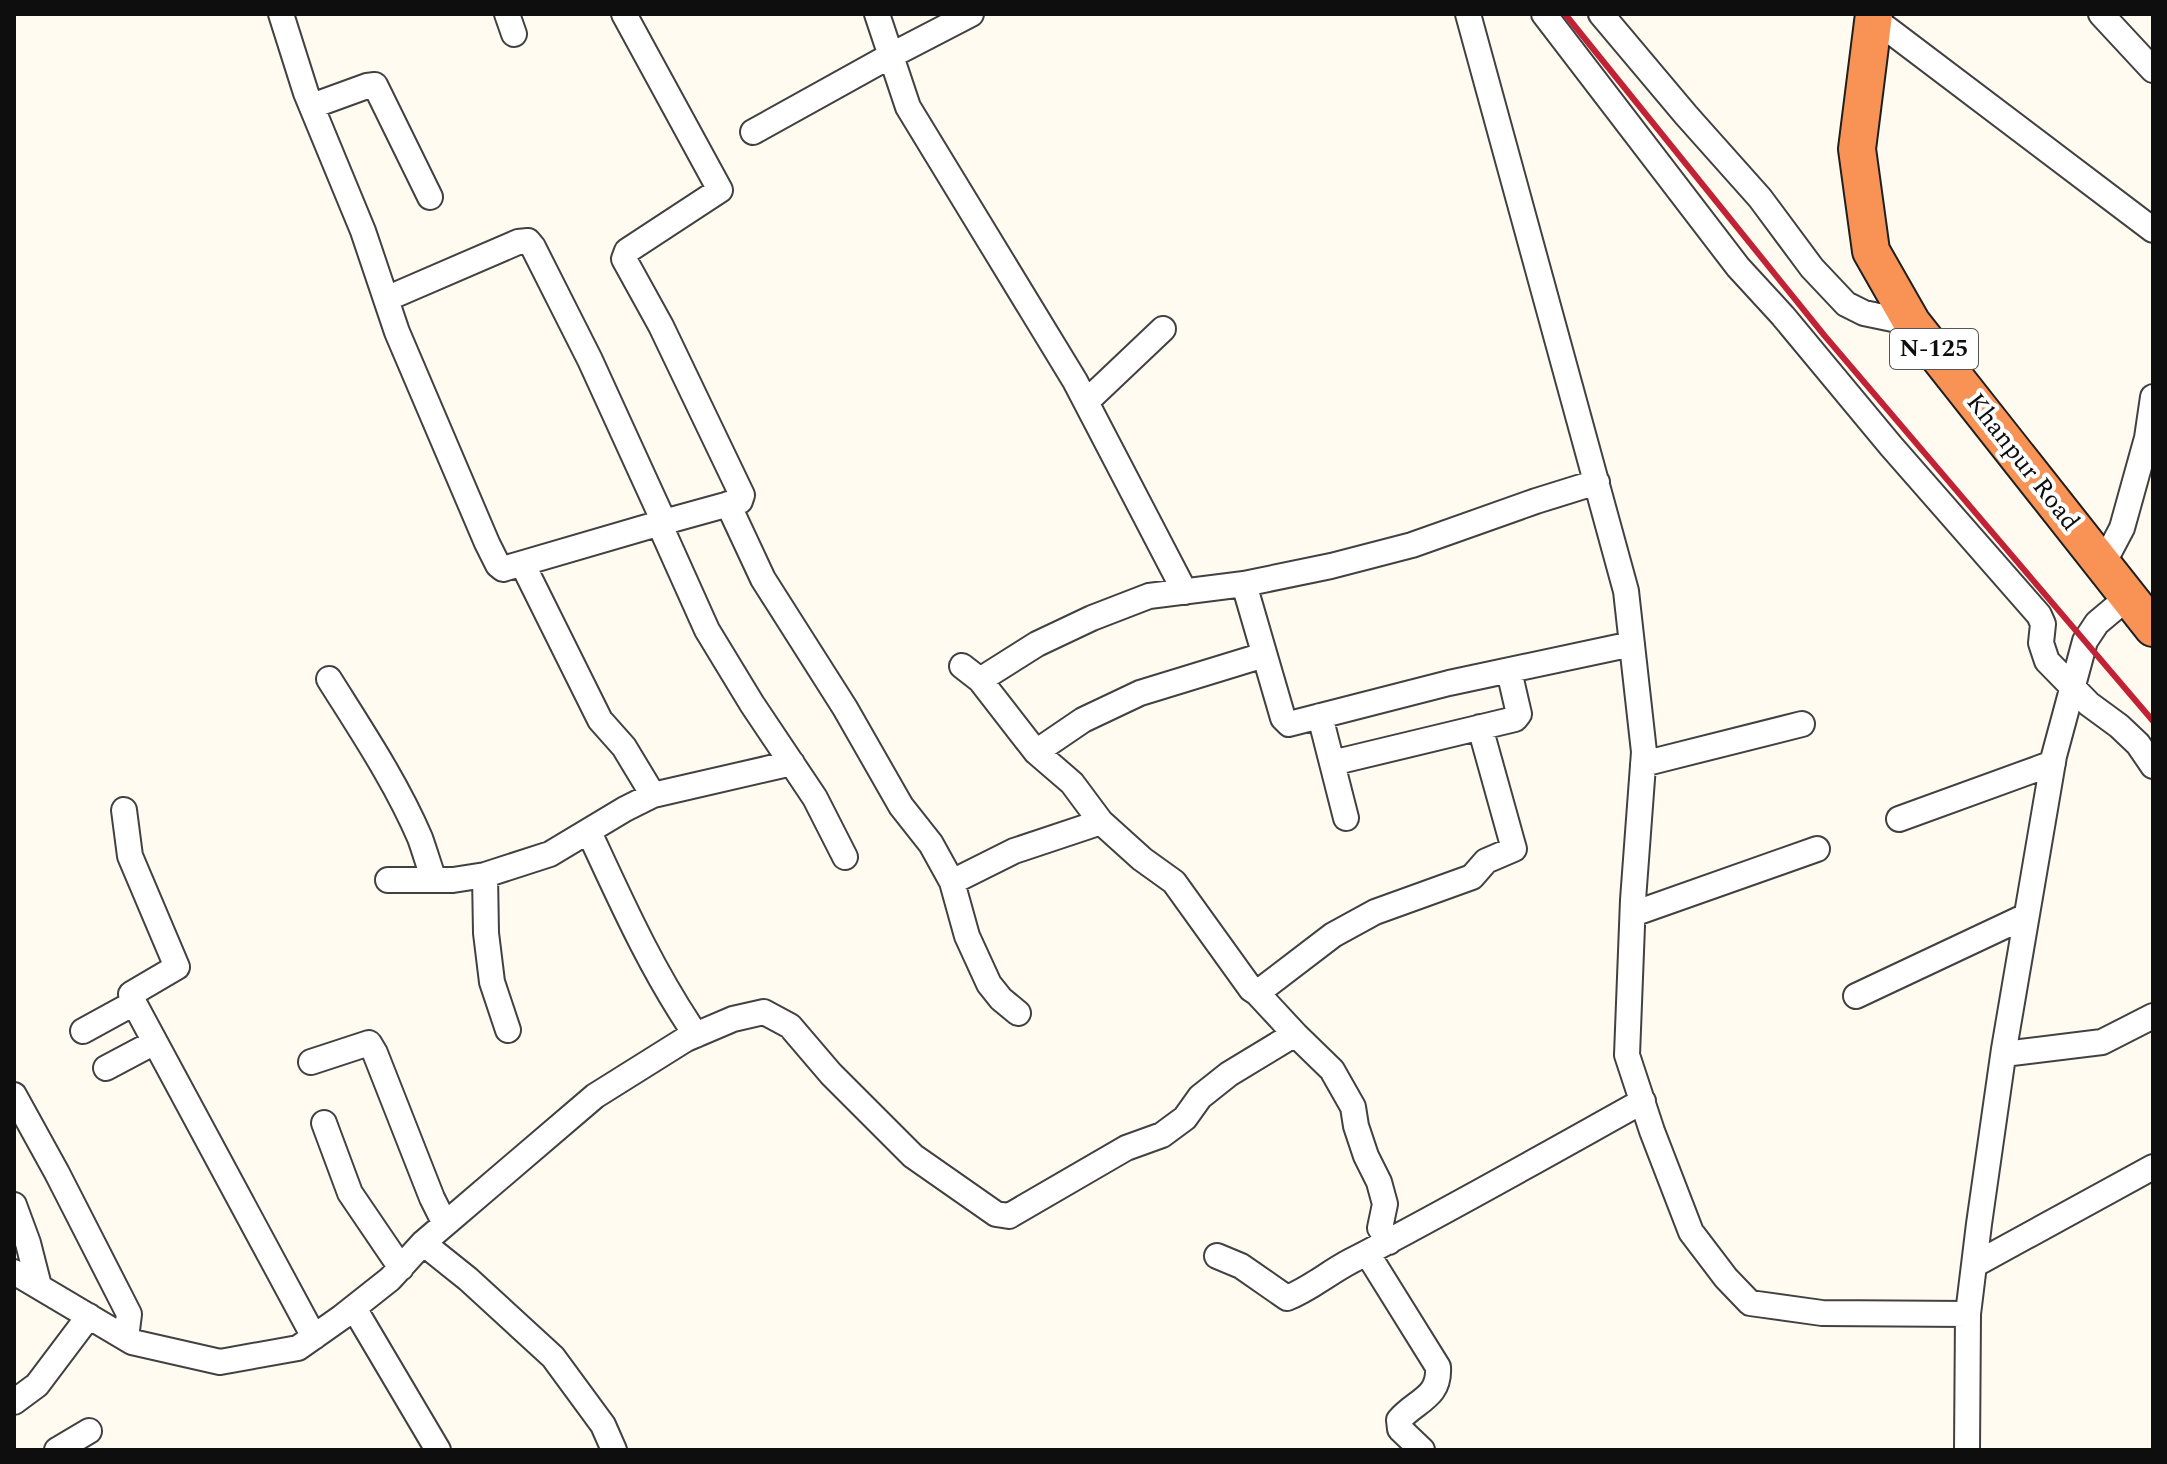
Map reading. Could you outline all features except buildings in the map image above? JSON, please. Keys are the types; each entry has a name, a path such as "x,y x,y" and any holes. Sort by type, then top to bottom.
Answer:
{"highway":[{"name":"Khanpur Road","path":"1874,16 1857,149 1871,251 1912,323 2103,564 2142,605"}],"street":[{"path":"281,14 312,106 363,231 397,332 498,565 503,569 740,501 742,495 661,326 624,259 627,251 720,190 624,14"},
{"path":"877,14 908,107 1086,402 1185,592"},
{"path":"753,132 971,14"},
{"path":"1468,14 1626,591 1644,752 1627,1055 1691,1232 1726,1278 1750,1303 1822,1313 1968,1314"},
{"path":"1544,14 1738,267 2039,615 2043,624 2041,643 2047,661 2089,704 2138,744 2153,766"},
{"path":"1601,14 1760,198 1812,268 1846,304 1864,313 1912,323"},
{"path":"2101,14 2153,70"},
{"path":"1874,16 2153,230"},
{"path":"312,106 375,85 430,197"},
{"path":"386,299 518,242 528,241 533,247 590,360 707,630 815,798 845,857"},
{"path":"1086,402 1163,329"},
{"path":"2103,564 2122,528 2147,438 2153,397"},
{"path":"1389,1242 1380,1228 1385,1204 1379,1182 1366,1156 1353,1107 1332,1070 1251,989 1174,882 1142,859 1101,822 1072,783 1036,752 971,673 1092,618 1149,596 1244,584 1331,566 1412,545 1597,482"},
{"path":"728,504 763,579 845,708 901,806 931,844 952,882 967,936 989,984 1018,1013"},
{"path":"523,565 600,720 624,747 653,795"},
{"path":"1244,584 1283,718 1289,724 1435,686 1632,644"},
{"path":"1967,1450 1968,1314 1974,1265 2004,1054 2053,763 2085,641 2097,623 2142,605"},
{"path":"1036,752 1083,720 1140,693 1264,655"},
{"path":"1332,763 1515,719 1519,714 1509,671"},
{"path":"329,679 368,741 411,820 434,880"},
{"path":"1320,716 1346,818"},
{"path":"1643,764 1802,724"},
{"path":"1257,993 1333,935 1375,912 1472,877 1486,861 1514,849 1480,727"},
{"path":"388,880 453,880 485,875 550,854 653,795 792,763"},
{"path":"1899,819 2053,763"},
{"path":"124,810 130,856 177,967 131,994 134,1003 314,1337"},
{"path":"952,882 1014,851 1101,822"},
{"path":"589,832 638,938 672,1000 696,1035"},
{"path":"1633,914 1817,849"},
{"path":"485,875 486,933 492,982 508,1030"},
{"path":"1856,996 2026,916"},
{"path":"83,1031 134,1003"},
{"path":"14,1272 132,1342 220,1362 298,1348 390,1279 423,1243 595,1096 696,1035 733,1019 764,1012 790,1026 831,1074 913,1156 996,1214 1009,1216 1126,1148 1162,1135 1185,1118 1200,1097 1229,1074 1295,1034"},
{"path":"2004,1054 2102,1042 2153,1016"},
{"path":"106,1068 155,1042"},
{"path":"311,1062 369,1043 445,1224"},
{"path":"14,1095 129,1314 126,1338"},
{"path":"1217,1256 1241,1266 1287,1298 1643,1101"},
{"path":"324,1123 350,1193 401,1268"},
{"path":"1974,1265 2153,1167"},
{"path":"14,1205 39,1286"},
{"path":"423,1243 468,1279 553,1357 603,1425 614,1450"},
{"path":"1367,1253 1438,1367 1438,1377 1431,1393 1399,1420 1400,1429 1422,1450"},
{"path":"354,1308 438,1450"},
{"path":"14,1402 37,1385 89,1316"},
{"path":"57,1450 89,1431"}],"railway":[{"path":"1565,14 1824,335 2153,721"}]}
